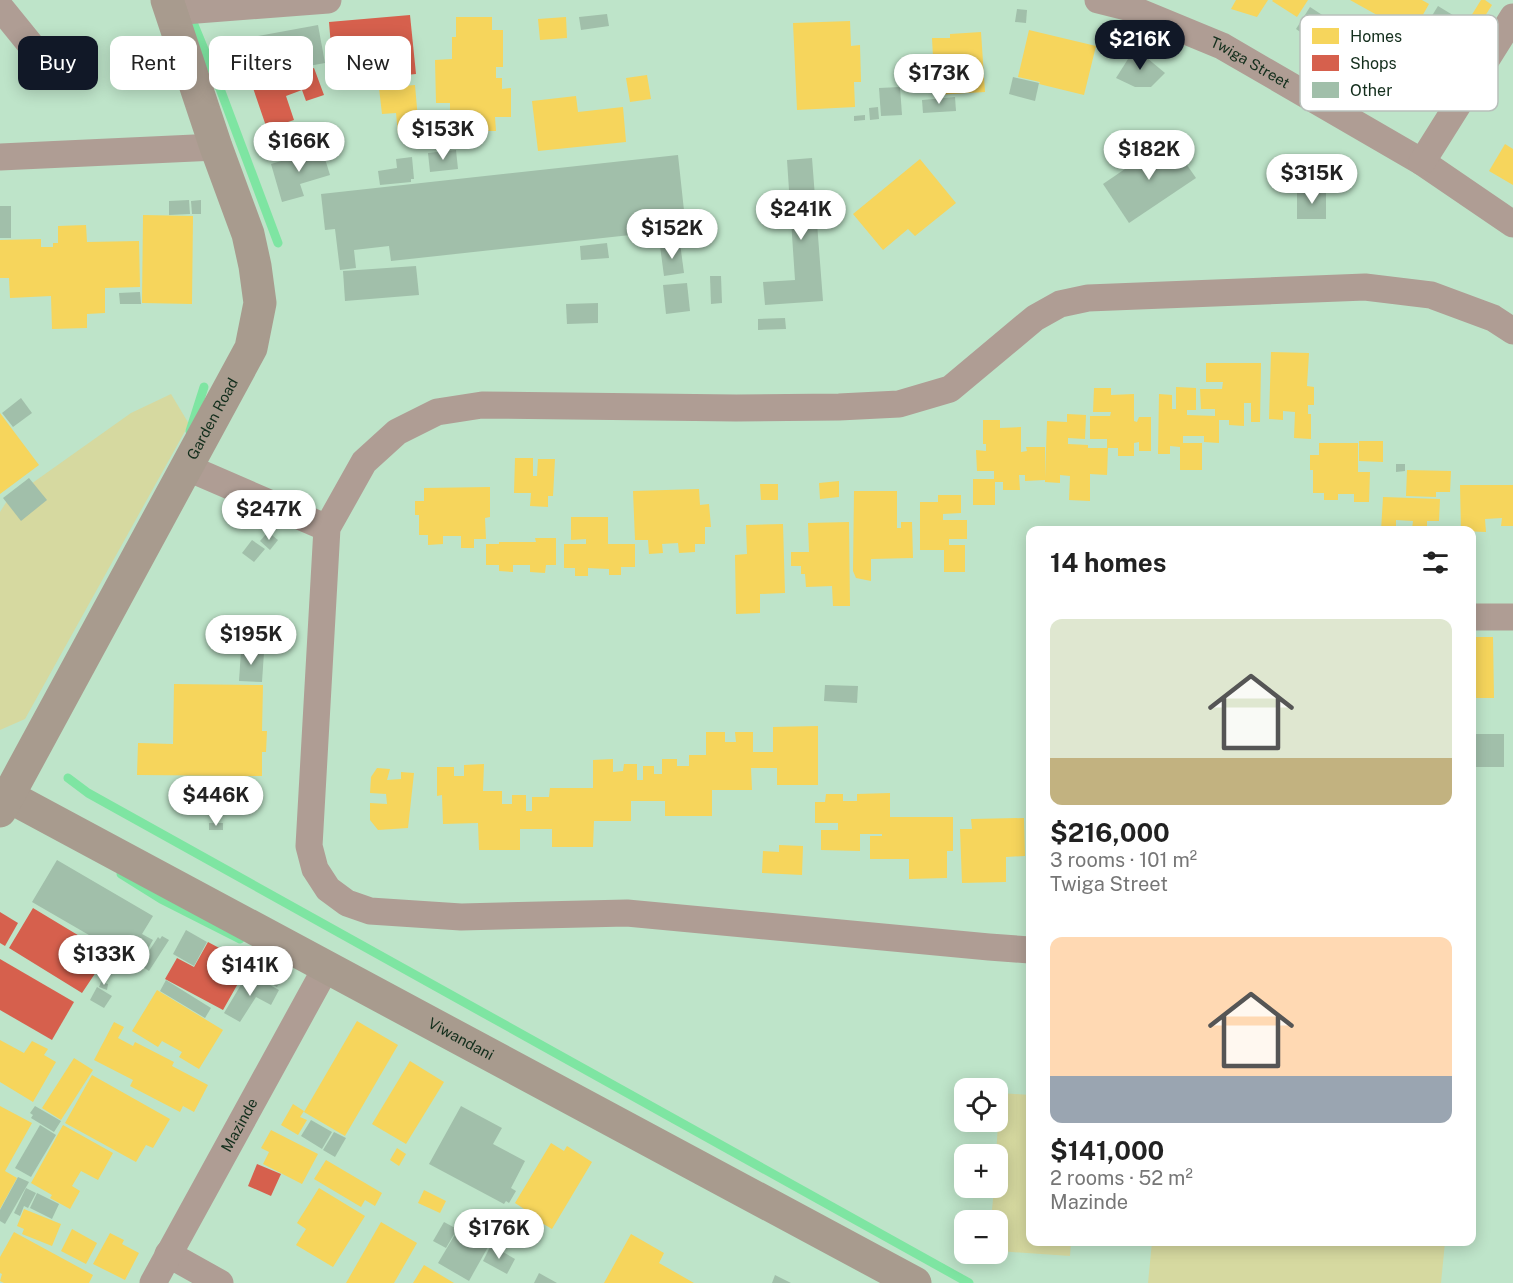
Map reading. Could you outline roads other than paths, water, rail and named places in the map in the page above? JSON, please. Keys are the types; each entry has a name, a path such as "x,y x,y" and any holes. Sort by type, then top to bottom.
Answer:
{"street":[{"path":"169,6 328,0"},
{"name":"Twiga Street","path":"1098,0 1130,8 1222,46 1300,91"},
{"name":"Garden Road","path":"4,804 251,348 260,303 248,234 169,6"},
{"path":"0,7 24,36"},
{"path":"1498,41 1513,17"},
{"name":"Twiga Street","path":"1334,111 1422,162 1513,224"},
{"path":"1422,162 1454,111"},
{"path":"0,157 216,147"},
{"path":"1026,950 627,913 461,917 370,911 347,903 328,889 315,869 309,846 327,528 364,462 397,432 437,412 482,405 759,408 899,404 950,389 1035,318 1060,304 1088,298 1365,287 1431,295 1493,318 1513,331"},
{"path":"186,468 327,528"},
{"path":"1476,617 1513,616"},
{"name":"Viwandani","path":"4,804 327,966 915,1283"},
{"name":"Mazinde","path":"153,1283 327,966"},
{"path":"168,1254 220,1283"}],"waterway":[{"path":"192,20 278,243"},
{"path":"190,431 204,387"},
{"path":"68,778 88,793 969,1283"},
{"path":"121,874 161,899 240,939"}]}
